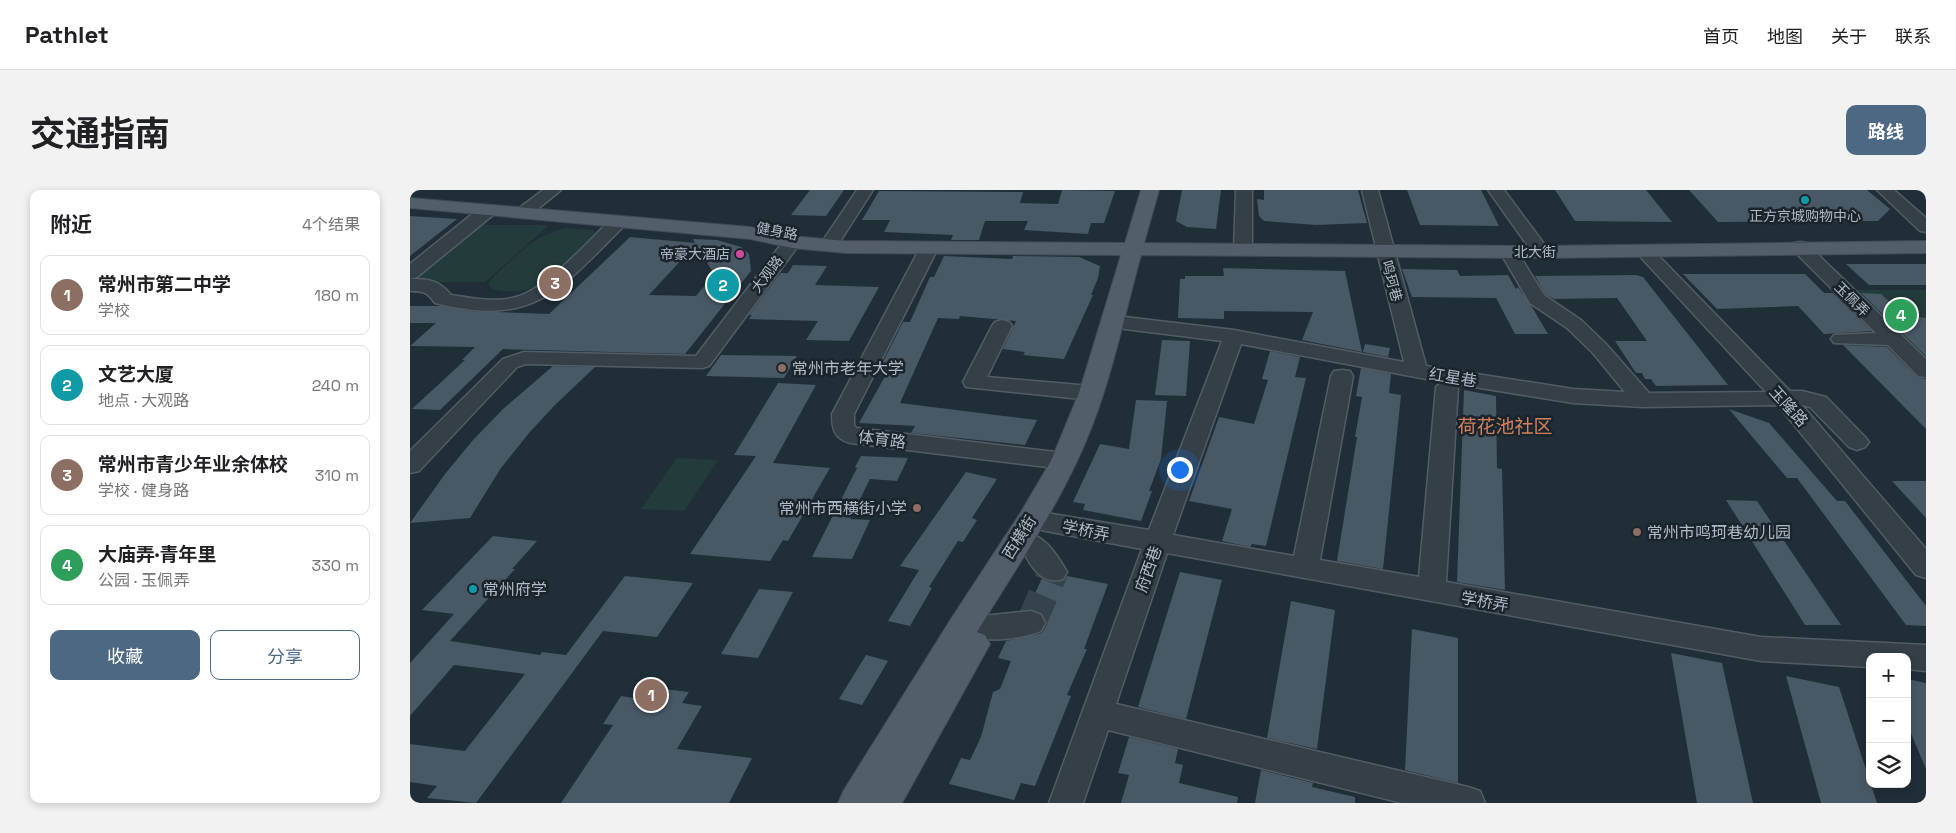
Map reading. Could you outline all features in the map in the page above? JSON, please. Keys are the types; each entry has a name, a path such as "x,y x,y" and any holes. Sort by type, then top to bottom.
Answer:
{"main road":[{"path":"1139,246 1150,190"},
{"path":"1139,246 1160,190"},
{"name":"健身路","path":"410,196 528,209 746,226 833,239 1139,246"},
{"name":"健身路","path":"410,203 487,212 750,233 792,242 846,247 1139,246"},
{"name":"北大街","path":"1385,248 1509,252 1539,249 1793,241 1926,242"},
{"name":"北大街","path":"1139,246 1644,251 1800,247 1926,247"},
{"name":"西横街","path":"882,803 1040,533 1076,463 1102,394 1124,323 1139,246"},
{"name":"西横街","path":"857,803 962,628 1031,519 1064,461 1091,393 1139,246"}],"street":[{"path":"528,209 553,190"},
{"path":"833,239 865,190"},
{"path":"1243,247 1244,190"},
{"name":"鸣珂巷","path":"1370,190 1417,371"},
{"path":"1496,190 1539,249"},
{"path":"1885,190 1926,227"},
{"path":"1893,190 1926,219"},
{"path":"410,273 487,212"},
{"path":"410,285 426,285 438,290 442,299 463,303 518,303 539,296 618,222"},
{"name":"大观路","path":"410,465 510,363 524,358 702,362 792,242"},
{"name":"玉佩弄","path":"1800,247 1926,371"},
{"name":"体育路","path":"929,248 843,414 843,428 850,435 1064,461"},
{"name":"玉隆路","path":"1644,251 1784,399 1926,568"},
{"path":"1509,252 1537,299 1580,330 1599,348 1643,400"},
{"path":"489,294 539,296"},
{"name":"红星巷","path":"1124,323 1234,336 1417,371 1573,396 1643,400 1802,398 1818,402 1857,442"},
{"path":"1002,326 974,382 1091,393"},
{"name":"府西巷","path":"1066,803 1157,543 1234,336"},
{"path":"1841,339 1892,338"},
{"path":"1304,569 1342,376"},
{"path":"1432,592 1447,387"},
{"path":"1040,533 1053,572"},
{"name":"学桥弄","path":"1040,533 1157,543 1761,649 1926,658"},
{"path":"983,628 1030,623"},
{"path":"1096,713 1468,803"}],"green space":[{"path":"477,225 549,225 485,282 410,282 410,279"},
{"path":"565,228 592,230 596,234 596,239 549,280 522,291 490,288 489,283 494,276 526,247 554,231"},
{"path":"1850,290 1926,290 1926,365"},
{"path":"677,458 718,460 684,511 641,509"}],"building":[{"path":"810,190 844,190 826,216 791,215"},
{"path":"1062,190 1115,191 1104,223 1091,223 1088,234 1024,230 1028,221 985,221 979,240 951,240 953,235 884,232 890,220 862,220 879,191 1023,192 1020,203 1058,204"},
{"path":"1182,190 1221,190 1216,229 1187,227 1176,221"},
{"path":"1264,190 1358,190 1367,223 1316,225 1264,221 1259,216 1257,199 1264,200"},
{"path":"1407,190 1481,190 1499,226 1420,225"},
{"path":"1555,190 1646,190 1672,222 1575,221"},
{"name":"正方京城购物中心","path":"1689,190 1867,190 1890,209 1878,221 1718,222"},
{"path":"410,216 457,219 410,256"},
{"path":"630,237 695,243 693,239 717,240 741,247 749,254 751,271 685,354 503,349 440,410 412,409 465,360 462,360 475,347 410,346 436,323 410,323 410,306 442,306 469,311 549,314","holes":["696,244 714,274 696,296 649,295"]},
{"path":"944,256 1012,259 1013,256 1079,257 1100,266 1098,278 1091,295 1093,295 1064,359 1023,355 1025,352 1003,349 1016,321 960,316 959,319 938,318 900,403 1037,420 1025,445 911,433 915,426 859,423 888,371 879,370 903,322 910,322 930,277 934,277"},
{"path":"1846,264 1926,264 1926,285 1869,285"},
{"path":"793,265 827,266 815,285 879,287 849,341 806,340 818,321 749,319 752,315 749,315 778,276 781,273 788,273"},
{"path":"1223,268 1345,271 1362,352 1302,340 1313,312 1224,311 1224,319 1178,318 1180,279 1185,279 1185,276 1224,276"},
{"path":"1402,269 1457,270 1460,276 1508,275 1516,289 1518,287 1532,307 1548,334 1515,334 1496,298 1412,297"},
{"path":"1683,274 1805,274 1824,293 1833,293 1872,331 1824,334 1798,306 1717,309"},
{"path":"1636,275 1643,277 1728,385 1656,386 1651,379 1645,379 1642,373 1636,373 1615,341 1647,341 1617,298 1554,299 1545,294 1535,276"},
{"path":"1861,293 1881,294 1904,315 1926,318 1926,356"},
{"path":"1162,340 1190,341 1186,396 1155,395"},
{"path":"1365,344 1390,348 1388,357 1363,352"},
{"path":"1843,345 1887,347 1917,377 1926,379 1926,429"},
{"path":"1270,351 1300,357 1295,377 1306,378 1266,546 1252,544 1250,547 1222,541 1232,509 1189,501 1219,417 1254,424 1268,380 1262,379"},
{"path":"721,355 797,356 784,378 706,376"},
{"path":"553,366 595,367 529,433 501,468 470,518 410,523 445,474 473,440 503,409"},
{"path":"1361,368 1391,374 1389,393 1401,395 1383,569 1337,561 1362,397 1356,396"},
{"path":"778,383 816,385 773,463 830,468 788,541 783,540 770,561 690,554 756,456 734,455"},
{"path":"1464,390 1496,396 1497,468 1502,469 1505,590 1457,582"},
{"path":"1136,400 1167,401 1161,459 1149,491 1152,491 1141,521 1083,510 1085,504 1073,502 1100,444 1129,449"},
{"path":"1729,409 1769,423 1837,501 1845,501 1926,606 1926,626 1906,625 1797,478 1787,478"},
{"path":"861,456 908,458 897,481 870,479 850,519 870,520 852,559 812,557 857,468 855,467"},
{"path":"966,472 997,479 972,518 977,520 963,542 958,541 929,587 932,588 910,626 888,621 919,570 900,566"},
{"path":"1892,481 1926,481 1926,518"},
{"path":"1726,500 1757,501 1841,625 1805,625"},
{"path":"493,536 537,541 512,569 515,569 450,641 540,655 542,652 566,655 625,576 693,583 657,637 603,631 476,803 427,798 437,786 410,782 410,744 465,751 525,674 454,665 410,716 410,663 454,614 422,610"},
{"path":"1180,572 1222,580 1186,719 1138,707"},
{"path":"1067,576 1108,584 1084,649 1087,649 1067,695 1071,696 1035,786 1021,783 1014,800 949,784 961,758 970,760 981,737 993,692 1000,689 1011,661 998,658 1006,641 1042,633 1047,624 1042,613 1028,609 1042,578 1055,582 1063,581"},
{"path":"759,589 793,592 758,658 721,654"},
{"path":"1291,601 1335,610 1317,749 1267,738"},
{"path":"1412,629 1458,638 1458,783 1405,770"},
{"path":"1671,653 1722,663 1753,803 1697,803"},
{"path":"866,655 888,661 862,705 839,699"},
{"path":"1786,676 1839,687 1866,769 1866,788 1872,788 1877,803 1821,803"},
{"path":"1911,680 1926,683 1926,769 1911,733"},
{"path":"647,687 689,692 682,703 702,706 677,749 752,758 729,803 561,803 613,725 603,724 621,696 640,699"},
{"path":"1129,737 1178,749 1175,763 1183,765 1179,783 1238,797 1237,803 1121,803 1129,775 1118,773"},
{"path":"1261,770 1313,783 1312,787 1355,797 1355,803 1255,803"}],"tunnel":[{"path":"1031,623 1053,572"}],"place":[{"name":"正方京城购物中心","path":"1805,200"},
{"name":"帝豪大酒店","path":"740,254"},
{"name":"常州市青少年业余体校","path":"555,283"},
{"name":"文艺大厦","path":"723,285"},
{"name":"大庙弄·青年里","path":"1901,315"},
{"name":"常州市老年大学","path":"782,368"},
{"name":"常州市西横街小学","path":"917,508"},
{"name":"常州市鸣珂巷幼儿园","path":"1637,532"},
{"name":"常州府学","path":"473,589"},
{"name":"常州市第二中学","path":"651,695"}],"district":[{"name":"荷花池社区","path":"1505,426"}]}
